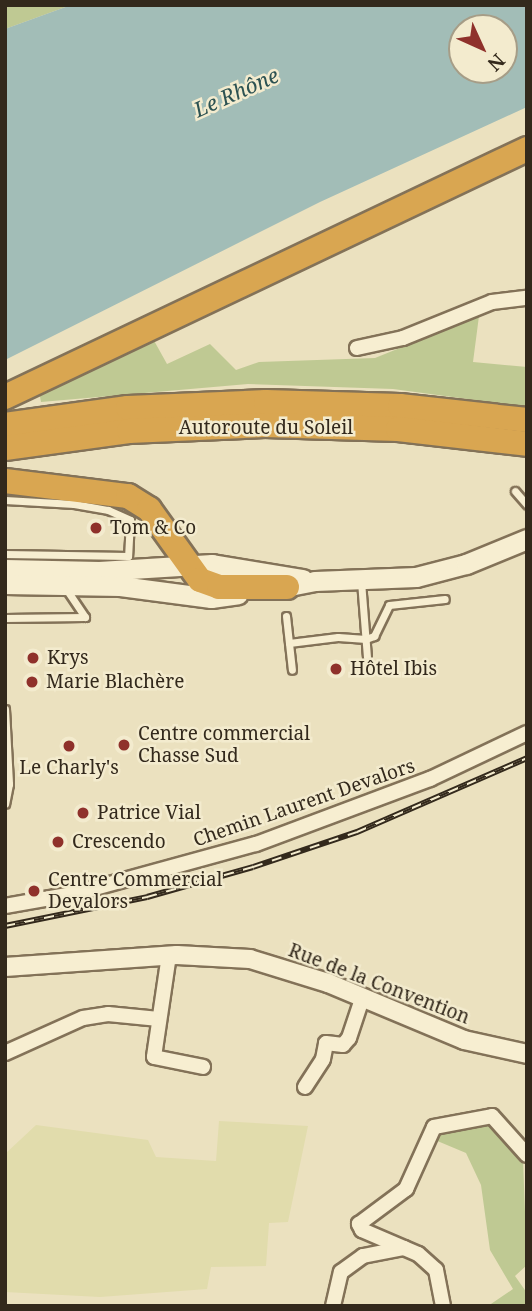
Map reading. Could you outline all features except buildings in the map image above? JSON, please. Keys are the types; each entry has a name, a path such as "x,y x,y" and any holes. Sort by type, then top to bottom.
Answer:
{"highway":[{"path":"5,397 527,149"},
{"name":"Autoroute du Soleil","path":"5,425 128,408 266,402 400,406 527,420"},
{"name":"Autoroute du Soleil","path":"5,448 129,431 265,425 398,429 527,444"},
{"path":"5,481 128,496 149,509 172,541 181,566 200,580 216,576 287,587"}],"main road":[{"path":"216,576 314,581 361,580 442,571 527,539"},
{"path":"5,569 181,566"},
{"path":"5,584 138,588 211,598 314,581"}],"street":[{"path":"356,348 403,338 492,302 527,298"},
{"name":"Chemin Laurent Devalors","path":"8,903 73,894 256,844 430,779 527,733"},
{"path":"169,955 154,1056 203,1067"},
{"name":"Rue de la Convention","path":"5,967 169,955 250,959 293,970 464,1040 527,1054"},
{"path":"305,1087 323,1059 326,1043 343,1045 349,1038 362,999"},
{"path":"5,1054 83,1018 108,1014 159,1019"},
{"path":"443,1306 436,1270 404,1248 362,1230 359,1224 406,1189 434,1127 492,1116 527,1155"},
{"path":"333,1306 341,1272 363,1256 404,1248"}],"lane":[{"path":"515,491 527,505"},
{"path":"5,500 74,504 108,510 130,520 128,555 5,554"},
{"path":"361,580 367,657"},
{"path":"5,618 85,618 64,586"},
{"path":"289,643 338,637 366,639 374,636 389,605 445,598"},
{"path":"286,617 292,670"},
{"path":"5,709 9,784 5,804"}],"shaded area":[{"path":"219,1121 308,1126 288,1222 269,1223 266,1266 211,1267 207,1289 100,1297 5,1292 5,1154 36,1125 148,1140 156,1157 216,1161"}],"green space":[{"path":"5,5 71,5 5,29"},
{"path":"479,316 473,362 527,367 527,407 393,389 248,384 41,402 39,391 152,337 167,364 210,344 236,370 259,362 375,358"},
{"path":"493,1119 523,1159 527,1265 515,1276 527,1293 527,1306 488,1306 513,1289 490,1250 481,1185 466,1153 435,1140 440,1132"}],"water":[{"name":"Le Rhône","path":"71,5 527,5 527,107 320,202 5,360 5,29"}],"railway":[{"path":"5,926 147,897 253,867 357,832 527,758"}],"place":[{"name":"Tom & Co","path":"96,528"},
{"name":"Krys","path":"33,658"},
{"name":"Hôtel Ibis","path":"336,669"},
{"name":"Marie Blachère","path":"32,682"},
{"name":"Centre commercial Chasse Sud","path":"124,745"},
{"name":"Le Charly's","path":"69,746"},
{"name":"Patrice Vial","path":"83,813"},
{"name":"Crescendo","path":"58,842"},
{"name":"Centre Commercial Devalors","path":"34,891"}]}
